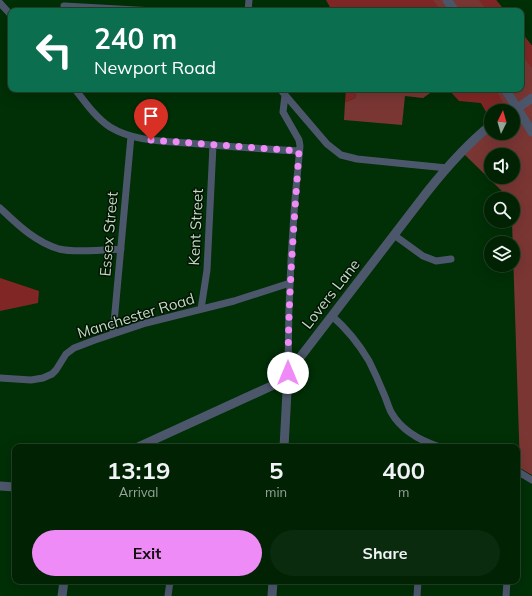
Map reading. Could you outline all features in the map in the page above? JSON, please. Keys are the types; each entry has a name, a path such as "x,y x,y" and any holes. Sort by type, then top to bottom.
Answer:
{"street":[{"path":"0,4 8,12"},
{"path":"64,6 100,8"},
{"path":"78,92 102,121 110,127 131,136 151,140 299,151"},
{"path":"283,92 283,112 299,140 288,323 288,373 284,444"},
{"path":"283,92 327,144 341,155 357,159 447,168"},
{"path":"507,92 532,132"},
{"path":"520,106 529,100"},
{"name":"Lovers Lane","path":"145,444 278,383 288,373 447,168 473,140 484,131"},
{"name":"Essex Street","path":"113,334 131,136"},
{"name":"Kent Street","path":"201,310 207,270 213,145"},
{"path":"0,208 29,234 59,249 72,251 121,249"},
{"path":"394,235 423,256 436,261 451,259"},
{"name":"Manchester Road","path":"0,378 31,380 48,377 56,370 66,354 74,348 146,323 201,310 290,283"},
{"path":"332,316 344,327 358,344 369,362 391,412 400,425 427,444"},
{"path":"520,473 532,480"},
{"path":"0,486 12,487"},
{"path":"62,596 64,584"},
{"path":"168,596 170,584"},
{"path":"272,596 273,584"},
{"path":"417,596 418,584"},
{"path":"506,596 507,584"}],"shaded area":[{"path":"326,0 433,0 439,8 330,8"},
{"path":"367,0 496,0 503,8 376,8"},
{"path":"479,0 496,0 503,8 485,8"},
{"path":"524,36 532,46 532,475 520,468 514,272 520,272 520,236 512,236 512,228 520,228 520,192 503,192 495,184 520,184 520,148 484,148 484,174 464,154 484,135 484,140 520,140 520,104 484,104 484,108 481,103 468,92 524,92"},
{"path":"524,36 532,46 532,68 524,58"},
{"path":"346,92 356,92 355,98 345,102"},
{"path":"356,92 432,92 423,98 405,96 402,125 344,120 345,102 355,98"},
{"path":"451,92 497,92 504,104 484,104 484,108 481,103 459,101"},
{"path":"0,278 39,291 38,303 0,311"}],"route":[{"path":"151,140 299,151 288,323 288,373"}]}
